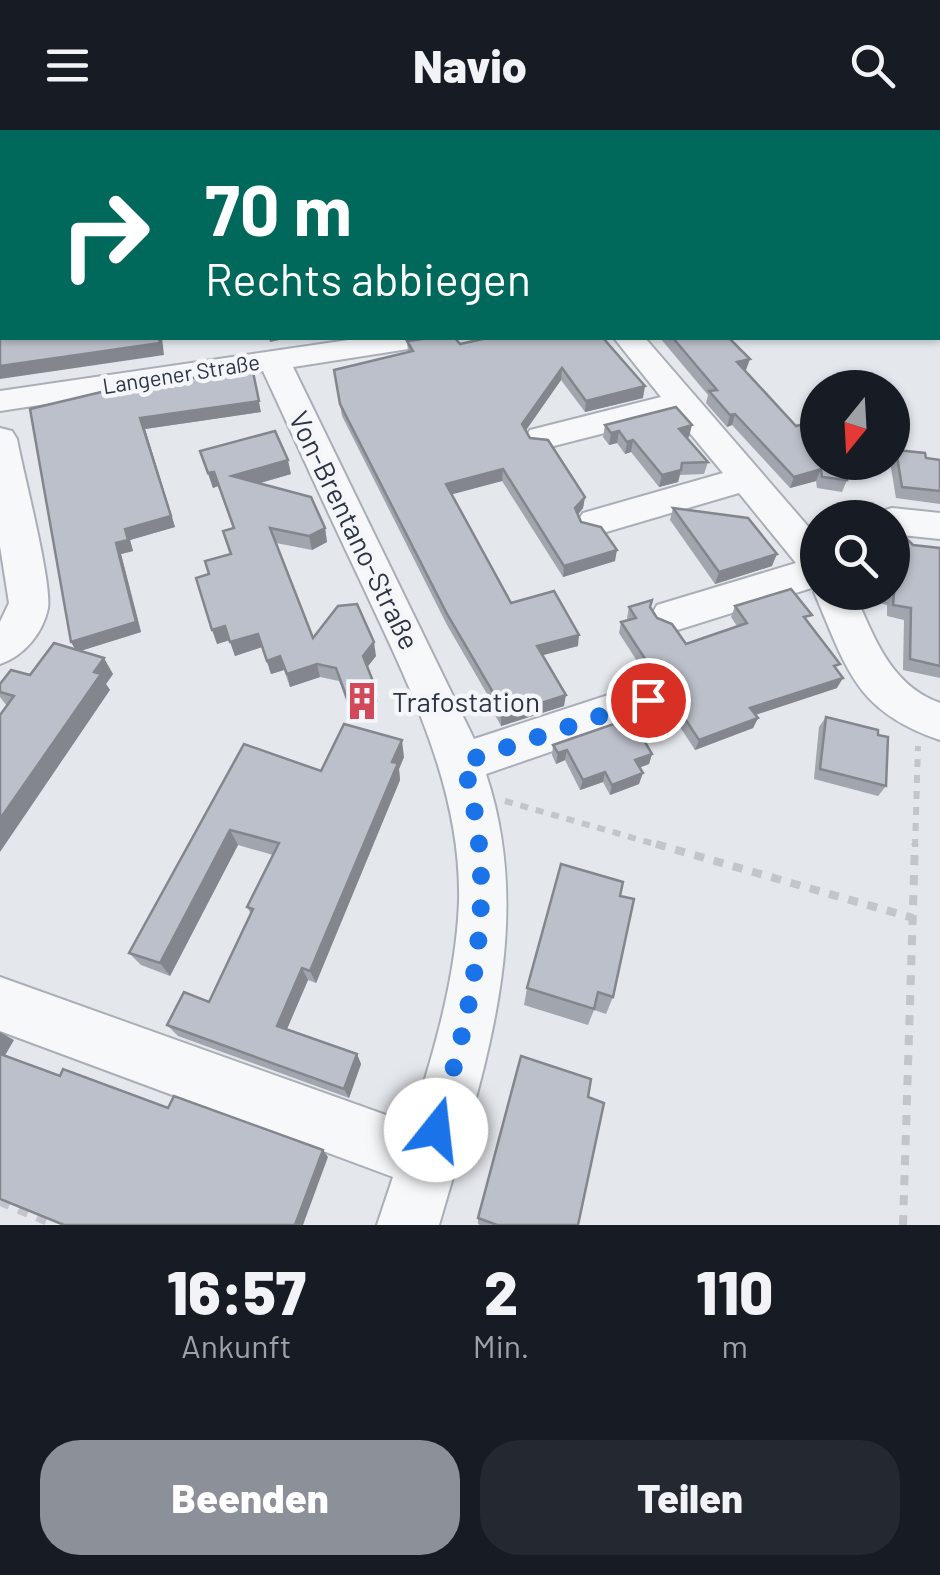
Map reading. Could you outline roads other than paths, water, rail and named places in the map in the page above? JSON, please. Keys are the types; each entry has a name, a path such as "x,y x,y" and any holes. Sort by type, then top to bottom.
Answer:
{"street":[{"name":"Langener Straße","path":"0,401 246,353 388,340"},
{"path":"631,340 800,536"},
{"name":"Von-Brentano-Straße","path":"246,353 467,777 482,855 484,902 468,1012 408,1225"},
{"path":"542,438 684,402"},
{"path":"0,439 29,604 24,624 0,648"},
{"path":"596,522 748,478"},
{"path":"910,523 940,526"},
{"path":"672,616 800,555"},
{"path":"843,610 878,683 890,698 930,718"},
{"path":"467,777 648,700"},
{"path":"0,1004 428,1160"}],"place":[{"name":"Trafostation","path":"362,701"}]}
